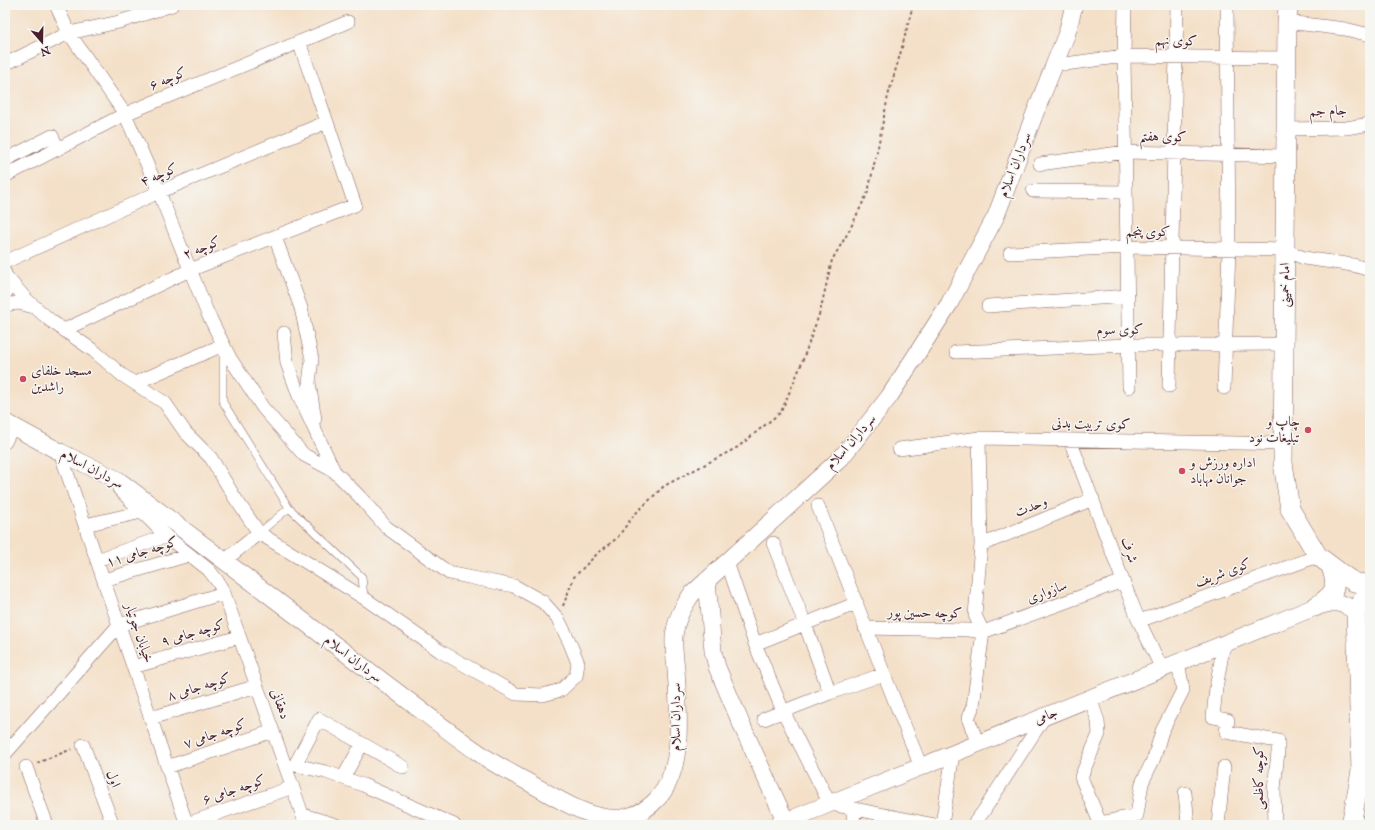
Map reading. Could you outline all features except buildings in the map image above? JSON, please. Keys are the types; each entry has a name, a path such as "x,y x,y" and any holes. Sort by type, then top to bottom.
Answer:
{"main road":[{"name":"امام خمینی","path":"1288,11 1283,463 1290,509 1325,561"},
{"path":"1325,561 1354,582 1370,585"},
{"path":"1315,606 1328,598 1334,590 1335,582 1325,561"},
{"path":"1351,825 1365,778 1356,613 1361,602 1370,590"}],"street":[{"path":"5,274 35,307 135,383 165,403 185,432 211,458 235,498 259,533 364,598 440,651 516,694 543,695 561,690 576,676 578,663 558,619 543,602 514,586 449,573 386,527 360,497 334,471 304,455 263,408 239,374 207,312 159,192 125,114 70,33 56,5"},
{"path":"5,64 70,33 119,22 172,5"},
{"name":"سرداران اسلام","path":"9,424 60,452 118,480 480,754 561,801 588,813 599,817 615,818 627,817 638,813 649,807 664,791 671,776 676,757 678,726 674,633 679,613 691,595 841,458 889,397 949,304 996,216 1067,33 1074,5"},
{"path":"1125,5 1124,56 1130,387"},
{"path":"1169,386 1177,5"},
{"path":"1224,388 1229,248 1227,5"},
{"path":"1279,5 1288,11 1345,29 1370,35"},
{"name":"کوچه ۶","path":"5,176 125,114 348,22"},
{"path":"299,42 327,122"},
{"name":"کوی نهم","path":"1065,64 1124,56 1287,58"},
{"name":"کوچه ۴","path":"5,262 159,192 327,122"},
{"name":"کوچه ۲","path":"64,330 190,270 355,206 355,202 327,122"},
{"name":"جام جم","path":"1287,129 1346,128 1370,124"},
{"path":"5,160 52,136 58,149"},
{"name":"کوی هفتم","path":"1040,164 1126,152 1286,156"},
{"path":"1033,191 1126,192"},
{"path":"275,237 301,308 312,359 309,383 318,435"},
{"name":"کوی پنجم","path":"1010,253 1127,247 1285,250"},
{"path":"1285,250 1304,258 1353,265 1370,270"},
{"path":"5,274 7,291 5,294"},
{"path":"988,306 1128,296"},
{"path":"5,305 18,303 35,307"},
{"path":"284,333 287,363 299,396 334,471"},
{"name":"کوی سوم","path":"956,352 1129,345 1284,344"},
{"path":"135,383 223,345"},
{"path":"5,442 9,424"},
{"path":"978,744 968,718 973,706 983,632 975,615 981,545 979,438"},
{"name":"کوی تربیت بدنی","path":"899,449 979,438 1284,444"},
{"name":"شرف","path":"1070,440 1139,621 1162,669"},
{"name":"خیابان جوتیار","path":"60,452 187,825"},
{"name":"دهقانی","path":"102,472 166,536 209,570 218,582 224,593 273,731 290,765 292,787 304,820"},
{"name":"وحدت","path":"981,545 1093,499"},
{"path":"818,506 921,767"},
{"path":"85,525 142,512"},
{"path":"224,561 259,533"},
{"path":"97,560 166,536"},
{"path":"773,544 805,624 830,693"},
{"name":"کوچه جامی ۱۱","path":"104,580 189,555"},
{"name":"کوی شریف","path":"1139,621 1325,561"},
{"path":"727,562 755,644 783,711 830,804 935,825"},
{"path":"707,580 713,651 717,666 743,728 792,823"},
{"name":"سازواری","path":"983,632 1123,581"},
{"path":"5,754 119,625 224,593"},
{"name":"جامی","path":"792,823 830,804 1315,606 1338,602 1351,608 1356,613"},
{"path":"755,644 857,603"},
{"name":"کوچه حسین پور","path":"865,628 969,630 983,632"},
{"name":"کوچه جامی ۹","path":"133,667 239,636"},
{"name":"کوچه کاظمی","path":"1224,643 1212,717 1228,720 1226,732 1278,741 1274,789 1275,825"},
{"path":"1090,698 1098,721 1099,734 1082,777 1099,824 1137,815 1142,783 1154,758 1162,731 1183,690 1178,662"},
{"path":"764,719 884,674"},
{"name":"کوچه جامی ۸","path":"151,718 256,686"},
{"path":"973,825 1045,716"},
{"path":"403,767 319,719 290,765 326,772 363,785 454,825"},
{"name":"کوچه جامی ۷","path":"167,767 273,731"},
{"path":"343,778 362,744"},
{"name":"اول","path":"83,745 113,825"},
{"path":"942,825 953,754"},
{"path":"26,767 47,825"},
{"path":"1218,825 1224,768"},
{"name":"کوچه جامی ۶","path":"187,825 292,787"},
{"path":"1185,793 1188,825"},
{"path":"853,825 854,809"},
{"path":"304,820 336,825"}],"lane":[{"path":"223,345 224,402 289,508 362,577 364,598"},
{"path":"259,533 289,508"}],"path":[{"path":"558,619 574,577 597,554 617,538 634,515 664,486 738,447 780,412 801,365 820,312 832,260 849,231 868,192 888,96 913,5"},
{"path":"26,767 83,745"}],"place":[{"name":"مسجد خلفای راشدین","path":"23,379"},
{"name":"چاپ و تبلیغات نود","path":"1308,430"},
{"name":"اداره ورزش و جوانان مهاباد","path":"1182,471"}]}
